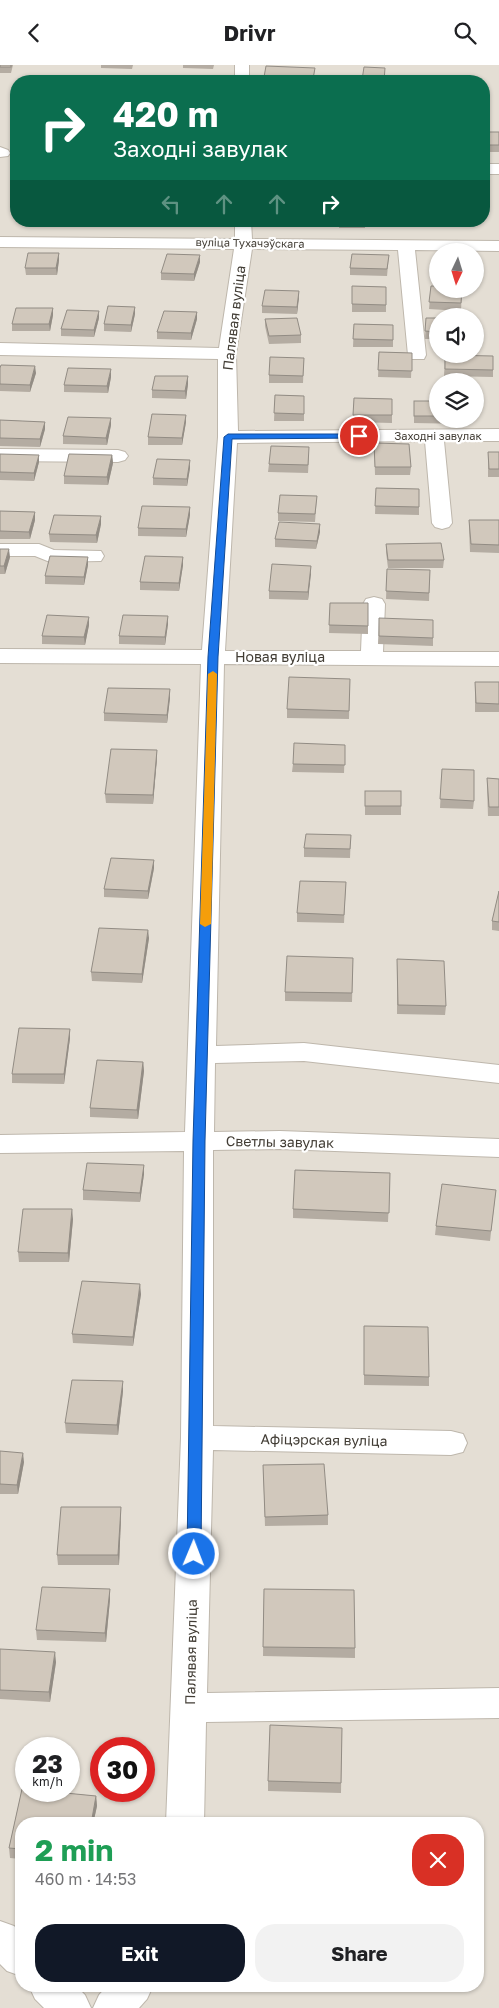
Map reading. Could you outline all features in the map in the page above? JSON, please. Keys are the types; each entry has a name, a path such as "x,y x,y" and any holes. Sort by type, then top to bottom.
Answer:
{"street":[{"name":"Палявая вуліца","path":"185,1817 197,1438 199,1141 213,657 228,437 227,354 244,243 243,227"},
{"name":"вуліца Тухачэўскага","path":"0,242 499,246"},
{"path":"406,246 416,355"},
{"path":"0,349 227,354"},
{"name":"Заходні завулак","path":"228,437 499,435"},
{"path":"434,436 442,523"},
{"path":"0,455 118,456"},
{"path":"0,550 39,550 50,555 93,556"},
{"path":"372,657 374,604"},
{"name":"Новая вуліца","path":"0,656 499,659"},
{"path":"202,1055 304,1053 499,1074"},
{"name":"Светлы завулак","path":"0,1144 280,1140 499,1148"},
{"name":"Афіцэрская вуліца","path":"197,1438 451,1443"},
{"path":"190,1708 499,1703"},
{"path":"0,1938 15,1953"},
{"path":"55,1992 71,2008"}],"shaded area":[{"path":"0,65 499,65 499,2008 0,2008"}],"building":[{"path":"0,65 11,65 11,67 0,67"},
{"path":"266,66 315,68 314,75 264,75"},
{"path":"364,67 385,68 384,75 363,75"},
{"path":"490,132 499,132 499,145 490,145"},
{"path":"28,253 59,253 56,268 25,268"},
{"path":"167,254 200,255 194,274 161,273"},
{"path":"352,254 389,255 387,269 350,268"},
{"path":"352,286 386,287 386,305 352,304"},
{"path":"265,290 299,291 297,307 262,306"},
{"path":"430,298 461,298 461,303 429,302"},
{"path":"108,306 135,307 131,325 104,324"},
{"path":"16,308 53,308 49,324 12,324"},
{"path":"67,310 99,311 94,330 61,329"},
{"path":"164,311 197,312 191,333 157,332"},
{"path":"297,318 301,335 269,336 265,319"},
{"path":"426,318 429,318 429,331 425,331"},
{"path":"354,324 393,325 393,340 353,339"},
{"path":"379,352 412,353 412,371 378,370"},
{"path":"484,356 493,356 493,370 445,369 445,363 484,363"},
{"path":"270,357 304,358 303,376 269,375"},
{"path":"1,365 35,366 30,385 0,384"},
{"path":"68,368 111,369 107,386 64,385"},
{"path":"155,376 188,376 185,391 152,390"},
{"path":"275,395 304,396 304,414 274,413"},
{"path":"354,398 392,399 392,415 353,415"},
{"path":"414,401 429,401 429,416 414,416"},
{"path":"152,414 186,415 182,438 148,437"},
{"path":"68,417 111,418 106,438 63,436"},
{"path":"0,420 45,422 40,439 0,438"},
{"path":"374,443 409,444 411,467 375,467"},
{"path":"271,446 309,447 308,465 269,464"},
{"path":"488,452 499,452 499,469 489,469"},
{"path":"0,454 39,455 34,473 0,472"},
{"path":"69,454 112,455 107,477 64,476"},
{"path":"157,459 190,460 187,479 153,478"},
{"path":"376,488 419,489 419,507 375,506"},
{"path":"280,495 317,496 315,514 278,513"},
{"path":"142,506 190,507 186,529 138,528"},
{"path":"0,511 35,512 29,532 0,531"},
{"path":"54,515 101,516 96,535 49,534"},
{"path":"469,520 499,520 499,545 471,544"},
{"path":"279,522 320,524 317,541 275,539"},
{"path":"441,543 444,560 388,560 386,544"},
{"path":"0,549 9,549 4,566 0,566"},
{"path":"50,556 88,557 84,577 45,576"},
{"path":"145,556 183,557 179,583 140,582"},
{"path":"272,564 311,566 308,592 269,591"},
{"path":"387,569 430,570 429,593 386,591"},
{"path":"330,603 368,603 368,626 329,625"},
{"path":"47,615 89,617 84,637 42,636"},
{"path":"123,615 168,616 165,637 119,636"},
{"path":"379,618 433,620 433,638 379,636"},
{"path":"289,677 350,679 349,711 287,709"},
{"path":"475,682 499,682 499,704 476,703"},
{"path":"108,688 170,689 167,715 104,713"},
{"path":"294,743 345,745 345,765 293,764"},
{"path":"111,749 157,750 153,795 105,794"},
{"path":"442,769 474,770 474,801 440,799"},
{"path":"487,778 499,779 499,807 489,807"},
{"path":"365,791 401,791 401,806 365,806"},
{"path":"306,834 351,835 350,849 304,848"},
{"path":"111,858 154,860 148,891 104,889"},
{"path":"300,881 346,882 344,915 297,913"},
{"path":"499,891 499,922 492,921"},
{"path":"99,928 148,930 142,974 91,972"},
{"path":"287,956 353,958 352,993 285,992"},
{"path":"397,959 444,961 446,1006 398,1005"},
{"path":"19,1028 70,1029 64,1074 12,1074"},
{"path":"97,1060 143,1062 137,1110 90,1108"},
{"path":"87,1163 144,1165 140,1193 83,1190"},
{"path":"295,1170 390,1173 389,1213 293,1209"},
{"path":"442,1184 496,1190 491,1231 436,1226"},
{"path":"23,1209 72,1209 68,1253 18,1252"},
{"path":"82,1281 140,1284 133,1337 72,1334"},
{"path":"364,1326 428,1327 429,1377 364,1375"},
{"path":"72,1380 123,1381 117,1425 65,1423"},
{"path":"0,1451 23,1453 17,1485 0,1484"},
{"path":"324,1464 328,1515 265,1517 263,1465"},
{"path":"61,1507 121,1507 118,1555 57,1555"},
{"path":"42,1587 110,1589 105,1633 36,1630"},
{"path":"264,1589 354,1590 355,1648 263,1647"},
{"path":"0,1649 55,1652 49,1692 0,1690"},
{"path":"270,1725 342,1728 341,1783 268,1781"},
{"path":"80,1794 90,1795 90,1802 95,1802 92,1817 16,1817 19,1802 80,1802"},
{"path":"15,1821 15,1848 9,1848"}],"slow traffic":[{"path":"205,924 213,674"}],"route":[{"path":"194,1554 197,1438 199,1141 213,657 228,437 359,436"}]}
